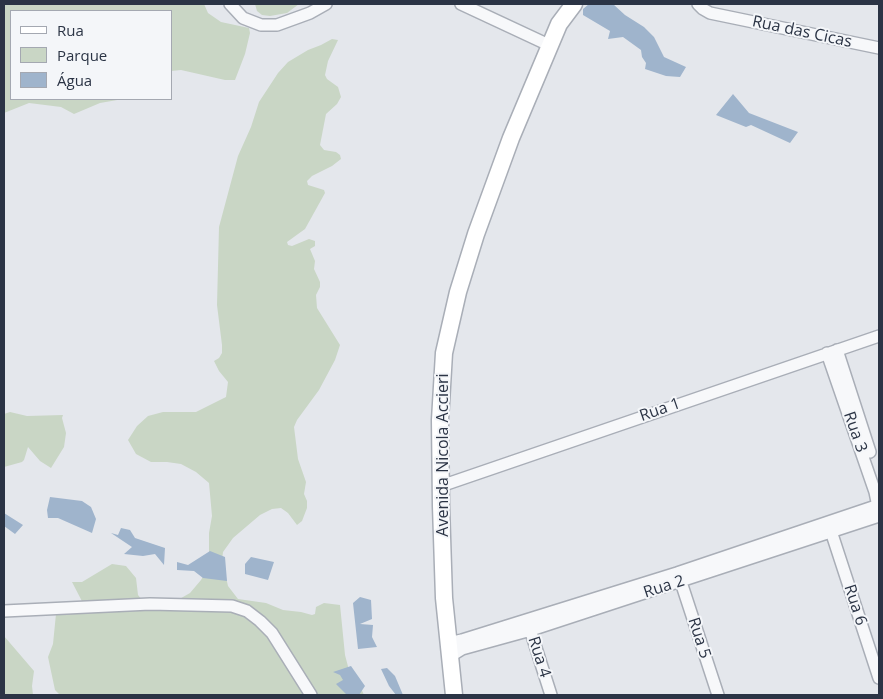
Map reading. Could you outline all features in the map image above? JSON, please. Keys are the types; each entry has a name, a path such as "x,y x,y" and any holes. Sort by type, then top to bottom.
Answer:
{"street":[{"path":"230,4 243,18 261,25 277,25 310,13 326,4"},
{"path":"461,4 551,46"},
{"name":"Avenida Nicola Accieri","path":"454,695 444,598 440,420 444,353 458,292 476,234 511,138 551,46 559,24 562,4"},
{"name":"Avenida Nicola Accieri","path":"559,24 574,4"},
{"name":"Rua das Cicas","path":"698,4 710,12 879,48"},
{"name":"Rua 1","path":"442,486 879,336"},
{"name":"Rua 3","path":"832,352 879,483"},
{"name":"Rua 3","path":"832,352 876,492 879,510"},
{"name":"Rua 2","path":"449,650 462,649 529,625 830,528 879,510"},
{"name":"Rua 6","path":"830,528 879,678"},
{"name":"Rua 5","path":"679,577 718,695"},
{"path":"4,611 150,604 232,606 247,612 272,633 311,695"},
{"name":"Rua 4","path":"529,625 551,695"}],"green space":[{"path":"4,4 204,4 208,13 221,22 249,28 250,33 245,54 235,80 225,80 181,70 172,71 172,10 10,10 10,100 117,100 100,103 74,114 61,107 29,103 4,113"},
{"path":"255,4 299,4 287,13 270,16 262,15 257,11"},
{"path":"332,39 338,40 328,61 325,75 327,79 338,87 341,97 337,104 326,114 320,145 324,150 336,152 340,155 341,159 307,181 308,185 324,190 325,193 305,229 287,242 288,245 292,246 309,239 315,241 315,246 310,249 315,261 314,269 320,282 316,295 317,308 340,345 335,360 319,390 294,427 298,459 306,482 304,494 307,508 302,521 297,525 288,513 281,508 272,509 260,515 233,538 223,552 222,560 228,586 238,599 266,603 283,610 312,615 315,614 316,607 324,603 340,605 345,655 350,674 360,686 364,695 60,695 55,690 48,657 53,644 56,614 86,613 86,609 72,582 82,582 112,564 126,566 136,578 138,595 148,607 162,609 190,593 201,580 209,566 209,533 212,516 209,483 196,472 181,464 151,462 136,454 128,440 137,426 148,416 163,412 196,412 226,397 228,382 214,361 222,353 217,305 219,227 238,156 251,127 259,102 278,73 288,62"},
{"path":"10,412 27,416 63,415 66,433 64,447 51,468 40,461 28,447 22,462 4,467 4,414"},
{"path":"4,636 34,671 33,695 4,695"}],"water":[{"path":"589,4 613,4 625,15 644,27 654,37 664,57 686,67 680,77 666,76 645,69 646,63 642,57 641,50 623,37 608,39 610,31 583,15 583,9"},
{"path":"733,94 749,113 798,132 790,143 751,125 746,127 716,115"},
{"path":"50,497 82,501 91,507 96,519 92,533 58,518 48,518 47,510"},
{"path":"4,513 23,525 15,534 4,526"},
{"path":"121,528 130,530 135,538 165,548 164,565 155,554 143,556 124,554 132,547 111,533 118,535"},
{"path":"210,551 225,557 227,581 203,578 194,571 177,570 177,562 188,565"},
{"path":"251,557 274,562 268,580 245,574 245,564"},
{"path":"360,597 371,600 372,619 360,624 373,625 372,637 377,647 358,649 353,603"},
{"path":"351,666 365,686 359,695 347,695 336,684 343,680 340,675 333,672"},
{"path":"387,668 395,676 403,695 396,695 389,686 381,669"}]}
